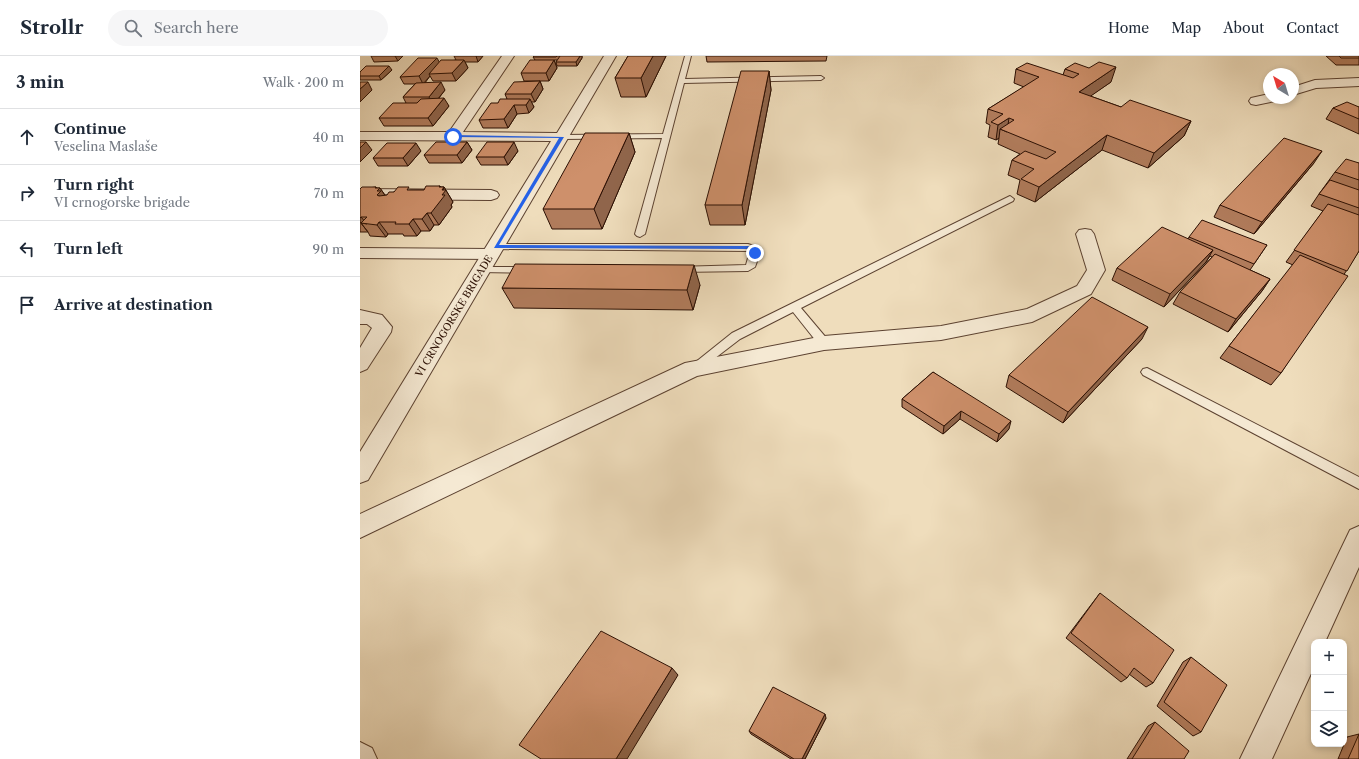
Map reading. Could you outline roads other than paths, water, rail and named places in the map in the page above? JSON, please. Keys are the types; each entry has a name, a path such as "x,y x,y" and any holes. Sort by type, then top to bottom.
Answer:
{"street":[{"path":"453,137 508,56"},
{"name":"VI CRNOGORSKE BRIGADE","path":"360,473 610,56"},
{"path":"1299,89 1315,84 1359,82"},
{"path":"1256,101 1263,100"},
{"path":"360,136 562,137"},
{"path":"360,194 491,195"},
{"path":"360,526 692,369 824,343 941,333 1032,315 1084,290 1096,270 1086,234"},
{"path":"360,253 494,251"},
{"path":"360,317 376,320 382,328 360,364"},
{"path":"1256,759 1359,538"}],"lane":[{"path":"640,234 688,56"},
{"path":"681,81 821,78"},
{"path":"562,137 667,136"},
{"path":"692,369 736,336 1010,199"},
{"path":"494,251 748,247 754,249 755,253 752,266 748,268 670,269"},
{"path":"482,270 537,270"},
{"path":"795,307 824,343"},
{"path":"1147,372 1359,484"}]}
